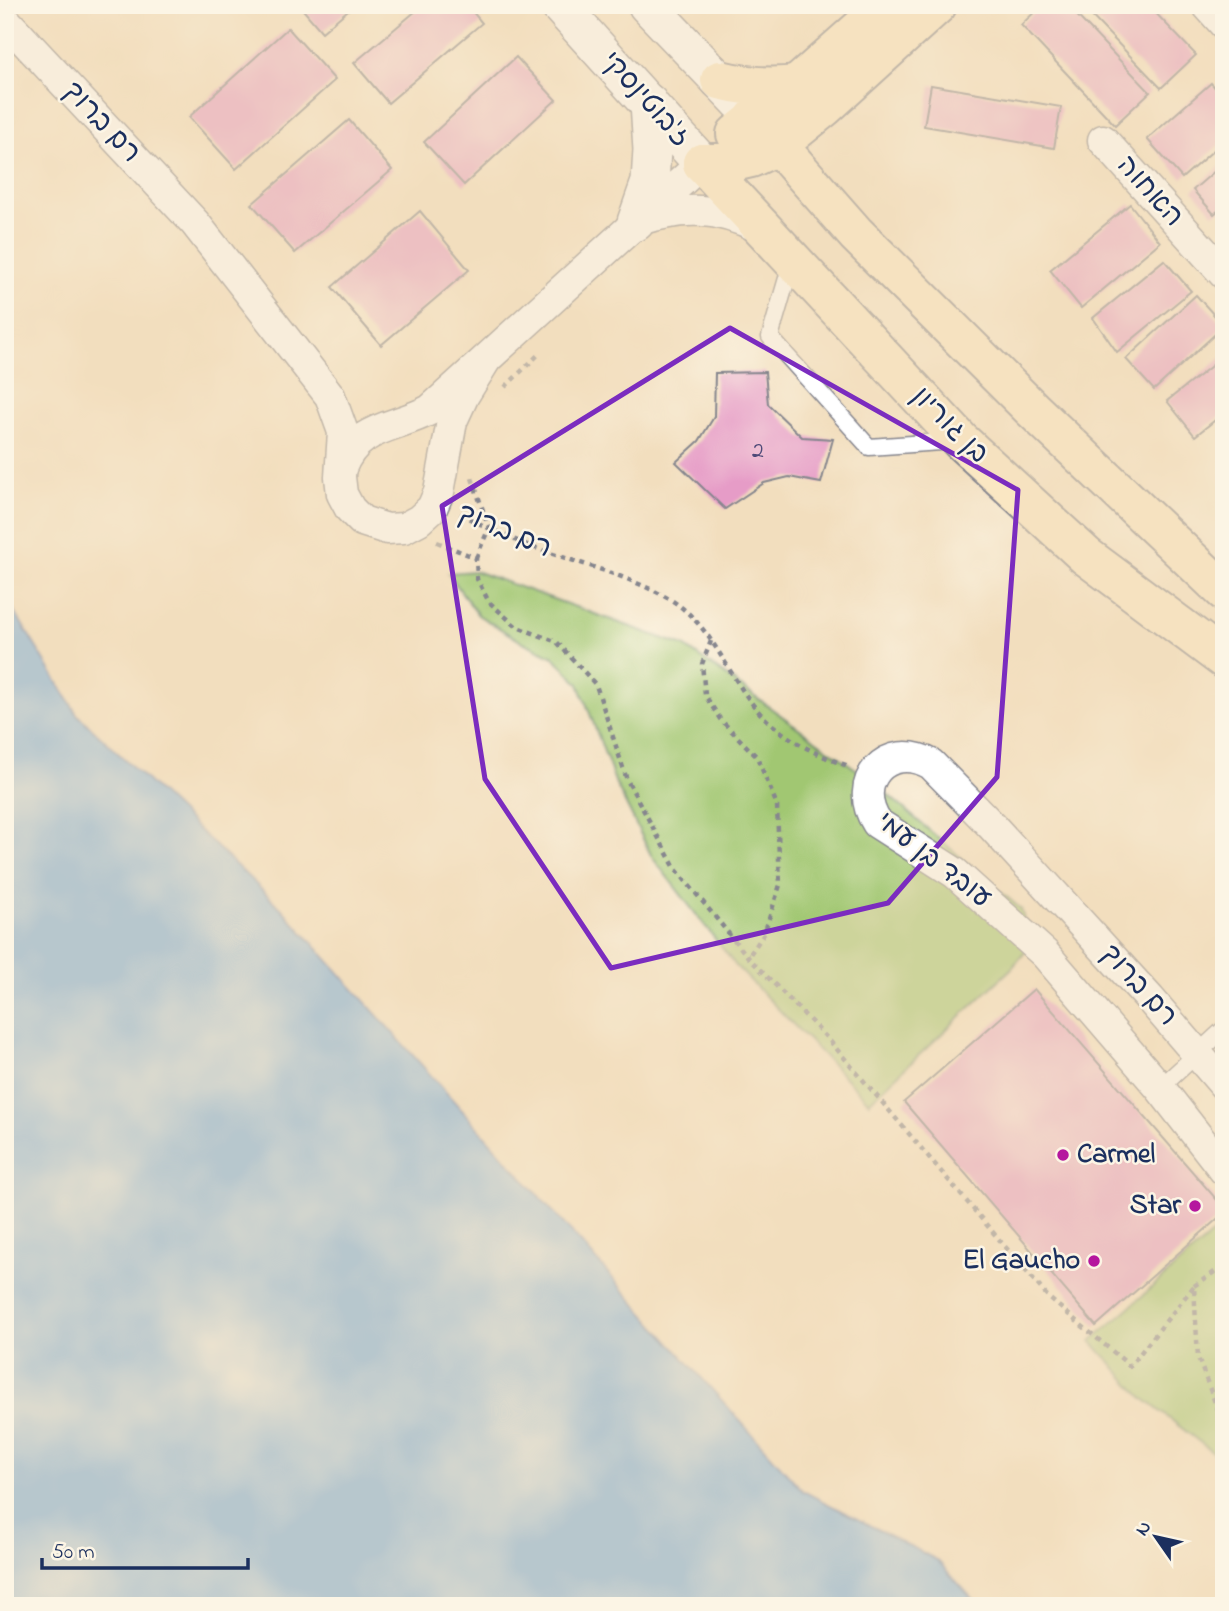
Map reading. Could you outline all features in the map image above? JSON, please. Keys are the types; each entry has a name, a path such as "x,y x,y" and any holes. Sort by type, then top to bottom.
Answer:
{"main road":[{"path":"811,96 887,5"},
{"path":"702,163 729,163 751,158 766,132 937,5"},
{"path":"720,80 811,96"},
{"path":"811,96 820,133 820,157 826,183 856,233"},
{"path":"766,132 856,233 1032,409 1224,591"},
{"name":"בן גוריון","path":"702,163 961,441 1086,556 1224,659"}],"street":[{"name":"ז'בוטינסקי","path":"559,5 702,163"},
{"path":"647,5 766,132"},
{"path":"1207,5 1224,24"},
{"name":"רם ברוך","path":"5,20 195,223 330,397 342,432 342,494 355,516 378,528 404,528 424,516 435,502"},
{"path":"636,222 650,182 652,150 649,103"},
{"name":"האחוה","path":"1102,141 1224,274"},
{"path":"341,468 355,443 366,435 411,420 430,410 702,163"},
{"path":"636,222 674,212 711,211 737,216 780,245"},
{"path":"435,502 452,421 485,361"},
{"name":"עובד בן עמי","path":"1045,954 955,873 877,823 870,812 867,799 873,774 893,758 919,758 931,764 1077,918"},
{"name":"רם ברוך","path":"1077,918 1198,1054"},
{"name":"רם ברוך","path":"1045,954 1160,1088"},
{"path":"1198,1054 1224,1086"},
{"path":"1160,1088 1224,1170"}],"lane":[{"path":"780,245 770,337 869,447 961,441"},
{"path":"1160,1088 1224,1029"}],"path":[{"path":"469,469 489,528 475,558 477,579 489,602 517,626 557,642 596,685 627,780 676,868 748,957 829,1041 1049,1298 1130,1366 1194,1286 1219,1269 1224,1269"},
{"name":"רם ברוך","path":"435,502 520,542 629,581 672,601 694,620 711,640 759,712 794,741 832,761 873,774"},
{"path":"404,528 475,558"},
{"path":"711,640 702,664 705,695 720,719 757,757 778,805 780,885 764,934 748,957"},
{"path":"1194,1286 1198,1357 1219,1413 1224,1412"}],"highlighted area":[{"path":"730,328 1018,490 997,777 888,903 611,968 485,779 442,506"}],"green space":[{"path":"475,571 684,646 867,777 1021,909 1031,945 1012,968 869,1102 736,966 652,857 616,784 579,684 554,657 478,615 448,573"},
{"path":"1224,1224 1224,1461 1143,1398 1091,1341"}],"water":[{"path":"5,596 77,714 282,909 803,1491 937,1560 979,1606 5,1606"}],"building":[{"path":"299,5 354,5 322,32"},
{"path":"423,5 467,5 482,23 388,103 354,63"},
{"path":"1042,5 1067,5 1150,92 1115,125 1021,25"},
{"path":"1081,5 1148,5 1196,55 1161,88"},
{"path":"288,28 335,80 236,169 189,117"},
{"path":"516,57 556,100 464,185 424,142"},
{"path":"1211,83 1224,98 1224,141 1182,178 1147,139"},
{"path":"931,85 1061,107 1054,148 924,126"},
{"path":"349,120 392,170 295,253 252,204"},
{"path":"1224,163 1224,206 1214,214 1193,190"},
{"path":"1130,204 1160,242 1081,308 1050,270"},
{"path":"420,211 469,270 381,345 332,287"},
{"path":"1164,260 1191,291 1117,352 1093,318"},
{"path":"1196,295 1224,326 1154,390 1126,359"},
{"path":"1224,356 1224,413 1195,436 1167,401"},
{"path":"765,372 768,404 802,437 833,439 821,483 789,477 764,483 725,509 676,462 699,441 714,417 715,373"},
{"name":"Carmel","path":"1034,989 1224,1208 1224,1213 1096,1326 904,1102"}],"place":[{"name":"Carmel","path":"1063,1155"},
{"name":"Star","path":"1195,1206"},
{"name":"El Gaucho","path":"1094,1261"}]}
